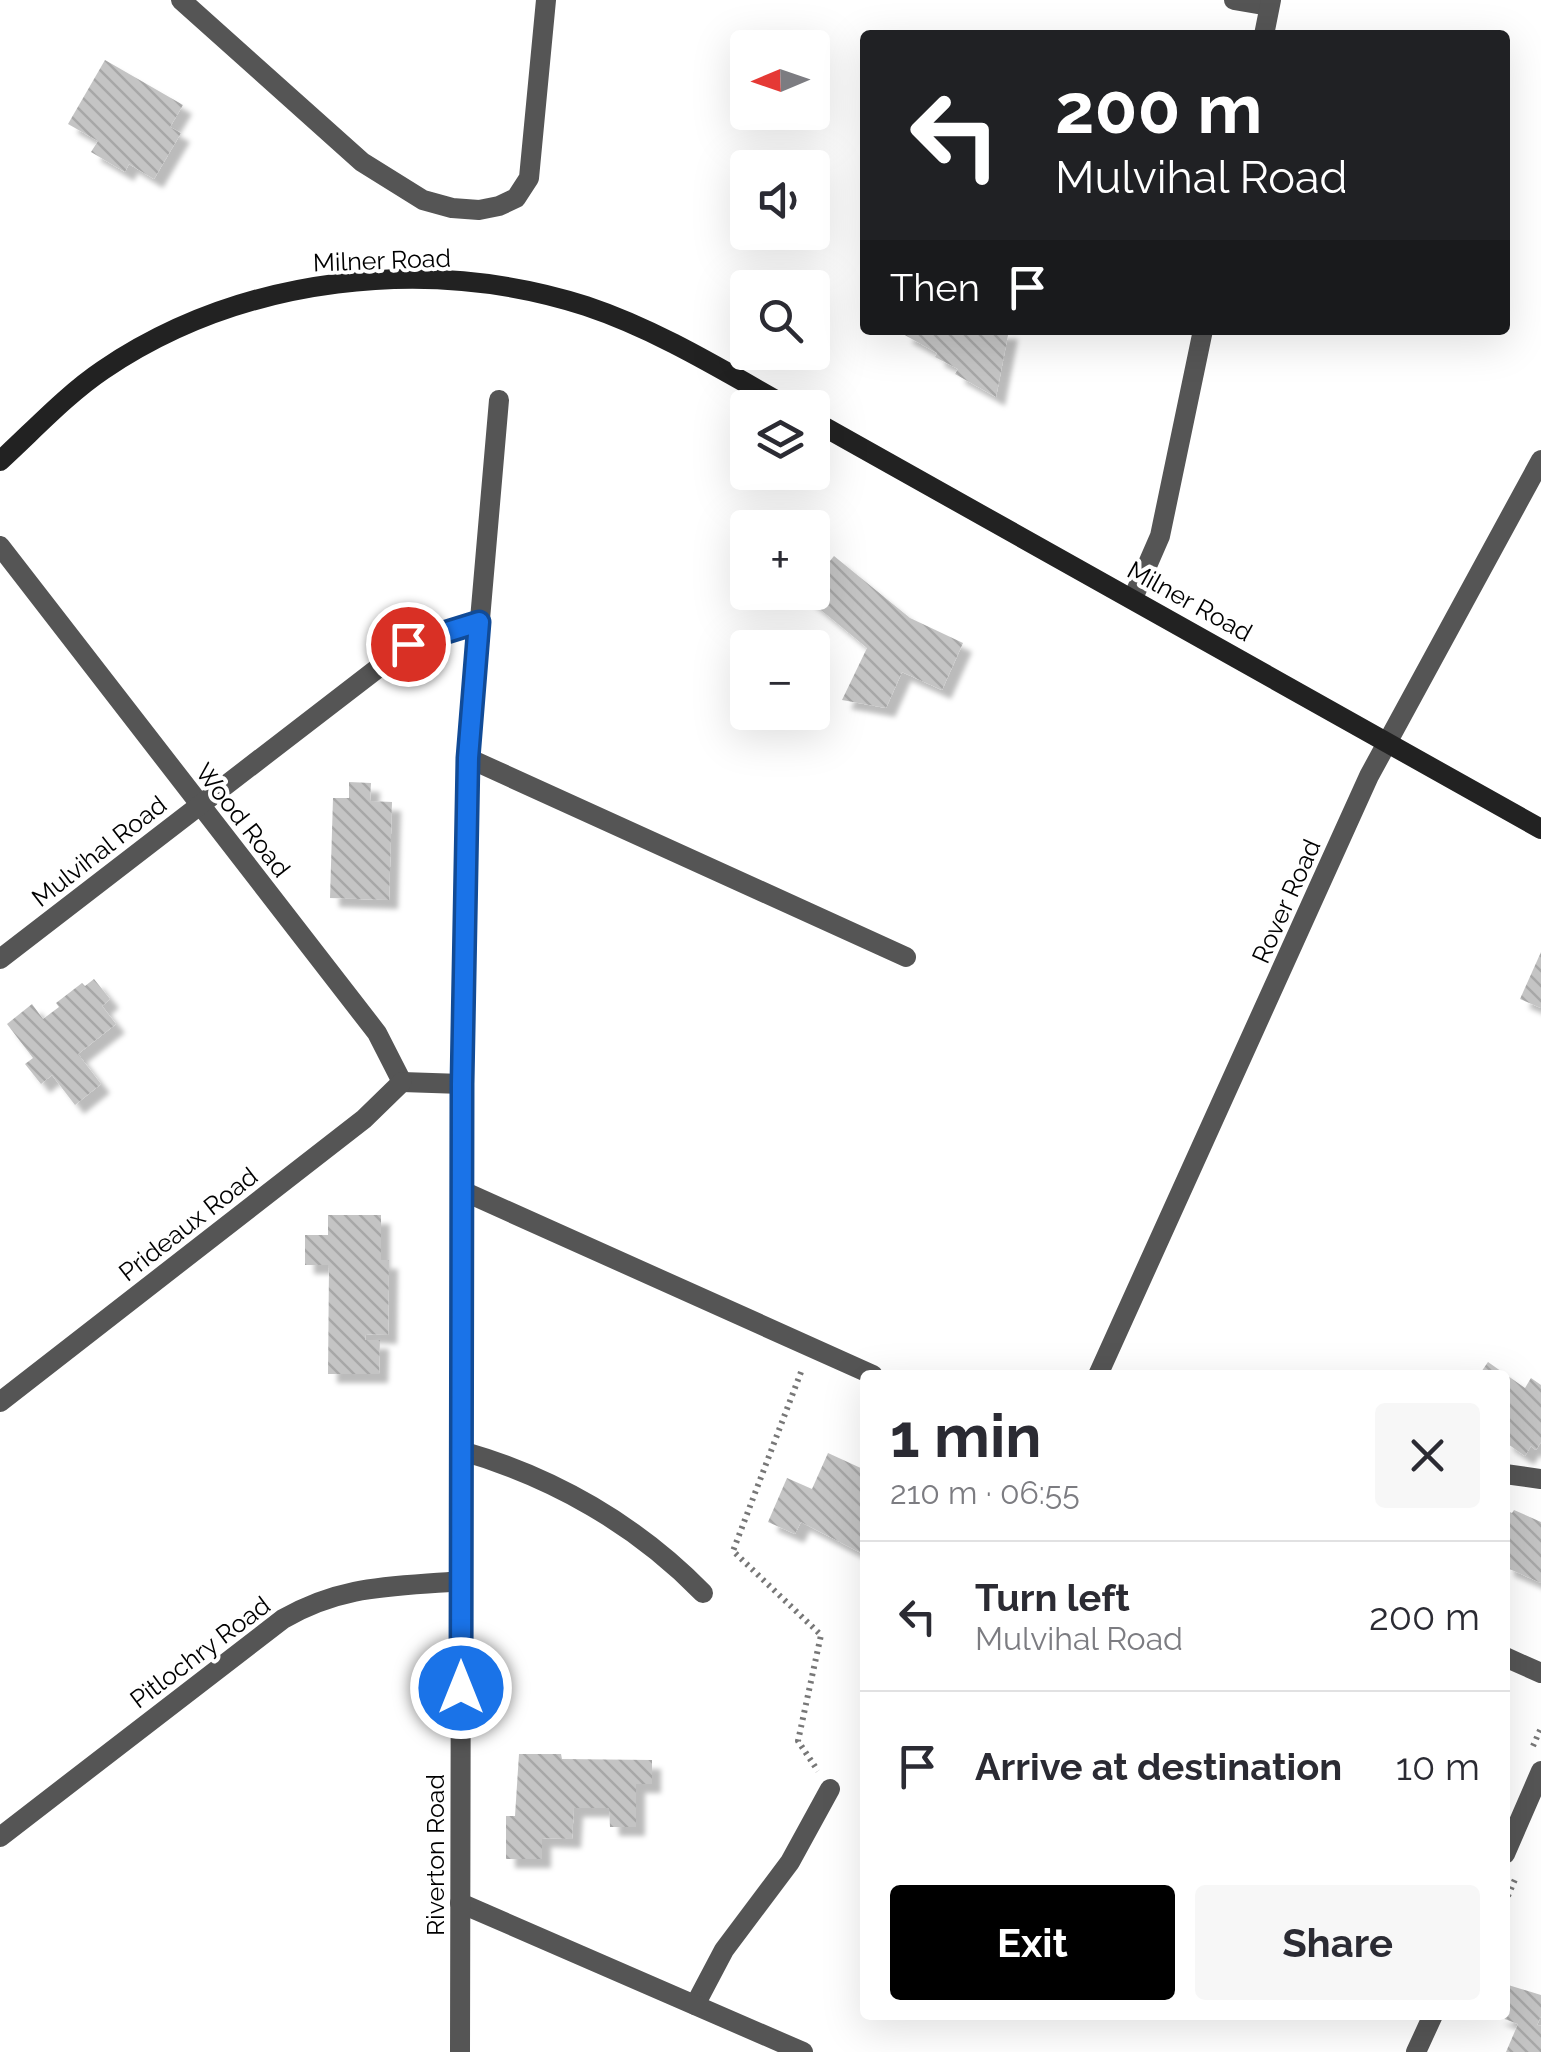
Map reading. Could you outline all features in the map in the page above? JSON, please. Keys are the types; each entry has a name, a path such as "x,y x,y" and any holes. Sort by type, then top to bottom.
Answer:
{"main road":[{"name":"Milner Road","path":"0,461 99,373 133,351 244,304 303,288 349,282 472,282 570,302 675,343 758,390"},
{"name":"Milner Road","path":"830,430 1541,829"}],"street":[{"path":"181,0 362,162 423,200 479,210 516,198 528,178 546,0"},
{"path":"1234,0 1270,3 1265,30"},
{"path":"1133,598 1160,536 1202,335"},
{"name":"Riverton Road","path":"460,2052 462,1084 468,758 499,400"},
{"name":"Rover Road","path":"1100,1370 1369,776 1541,460"},
{"name":"Wood Road","path":"0,546 377,1033 402,1082"},
{"name":"Mulvihal Road","path":"0,959 408,644 479,622"},
{"path":"468,758 906,956"},
{"path":"402,1082 462,1084"},
{"name":"Prideaux Road","path":"0,1402 364,1119 402,1082"},
{"path":"463,1191 862,1370"},
{"path":"462,1451 522,1470 585,1502 654,1547 703,1593"},
{"path":"1510,1475 1541,1480"},
{"name":"Pitlochry Road","path":"0,1837 283,1619 310,1603 341,1592 461,1581"},
{"path":"1510,1659 1541,1673"},
{"path":"1510,1843 1541,1772"},
{"path":"695,2005 724,1950 790,1862 830,1788"},
{"path":"460,1903 803,2052"},
{"path":"1416,2052 1431,2020"}],"path":[{"path":"810,1347 733,1551 821,1635 798,1741 830,1788"}],"building":[{"path":"105,60 183,105 170,127 181,133 154,179 129,164 125,172 91,152 98,141 68,124"},
{"path":"905,335 1008,335 996,397 955,374 958,369 935,357 937,353"},
{"path":"834,556 910,618 963,643 942,690 902,672 886,708 842,700 867,648 821,610 830,610 830,561"},
{"path":"349,782 371,783 370,801 392,802 389,900 330,898 333,798 349,798"},
{"path":"1541,952 1541,1008 1520,999"},
{"path":"94,979 110,999 102,1006 116,1024 78,1054 101,1084 75,1105 52,1075 41,1084 25,1064 33,1058 7,1024 32,1004 43,1019 59,1007 56,1003 82,983 85,986"},
{"path":"328,1215 381,1215 381,1260 389,1260 388,1335 366,1334 365,1340 380,1340 379,1374 328,1374 329,1265 305,1265 305,1235 328,1235"},
{"path":"1488,1362 1499,1370 1482,1370"},
{"path":"1510,1377 1525,1388 1531,1378 1541,1385 1541,1442 1536,1450 1531,1446 1525,1456 1510,1446"},
{"path":"828,1453 860,1468 860,1552 801,1522 795,1534 768,1522 787,1478 812,1489"},
{"path":"1514,1510 1541,1522 1541,1583 1510,1569 1510,1512"},
{"path":"519,1754 561,1754 562,1759 652,1760 652,1784 636,1784 636,1827 610,1827 609,1808 574,1808 572,1839 542,1838 542,1859 506,1859 506,1816 515,1816"},
{"path":"1510,1986 1541,1995 1537,2025 1541,2026 1541,2052 1506,2052 1518,2024 1507,2020"}],"route":[{"path":"408,644 479,622 468,758 462,1084 461,1688"}]}
